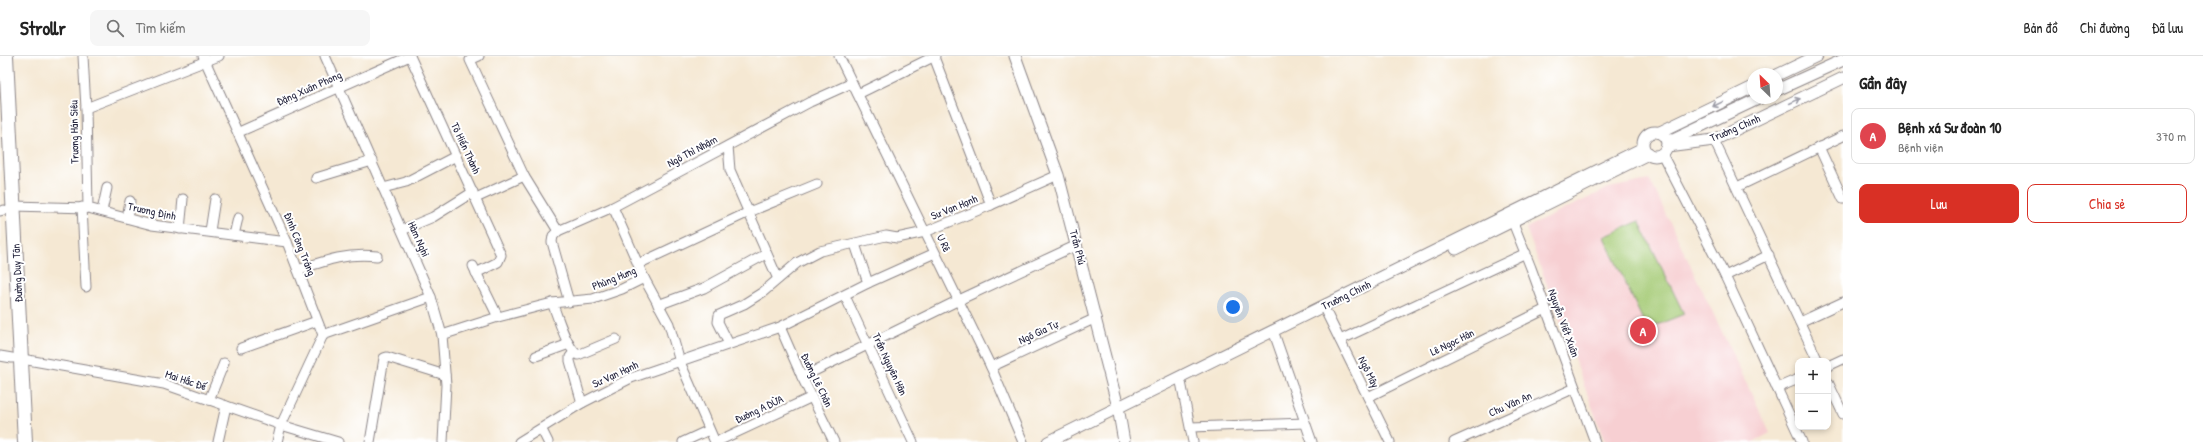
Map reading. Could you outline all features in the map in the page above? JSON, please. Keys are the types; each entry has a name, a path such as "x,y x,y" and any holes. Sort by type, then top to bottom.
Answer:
{"main road":[{"name":"Đường Duy Tân","path":"6,58 6,209 11,358 16,442"},
{"name":"Đường Duy Tân","path":"0,120 6,209"},
{"name":"Đường Duy Tân","path":"11,358 25,442"}],"street":[{"name":"Trương Hán Siêu","path":"83,56 86,108 86,287"},
{"path":"86,108 205,59 219,56"},
{"name":"Hàm Nghi","path":"325,56 431,297 442,335 446,404 443,442"},
{"name":"Đặng Xuân Phong","path":"239,132 410,56"},
{"name":"Tô Hiến Thành","path":"410,56 500,250 501,258 498,262 474,269 498,317"},
{"path":"479,56 470,60 524,176 558,231 553,236 552,242 569,302"},
{"name":"U Rê","path":"839,56 992,367 1023,442"},
{"path":"858,94 934,56 991,205"},
{"name":"Trần Phú","path":"1015,56 1058,175 1119,410 1124,442"},
{"path":"1783,72 1817,56"},
{"name":"Đinh Công Tráng","path":"205,59 287,242 322,335"},
{"path":"1783,88 1842,63"},
{"name":"Trường Chinh","path":"1666,147 1714,140 1843,78"},
{"name":"Ngô Thì Nhậm","path":"558,231 613,207 852,82"},
{"path":"1666,147 1656,156 1646,151 1646,136 1652,132 1660,132 1747,90"},
{"name":"Trường Chinh","path":"1666,147 1748,104"},
{"path":"1660,132 1802,442"},
{"path":"1737,187 1843,136"},
{"path":"1714,140 1817,358"},
{"path":"728,146 730,170 778,279"},
{"path":"1819,147 1843,199"},
{"name":"Trường Chinh","path":"1060,442 1119,410 1646,151"},
{"path":"383,188 411,180 456,156"},
{"path":"316,178 372,161"},
{"name":"Sư Vạn Hạnh","path":"729,344 718,322 719,315 744,304 798,263 820,251 886,236 897,238 925,232 1058,175"},
{"path":"402,230 433,217 474,195 524,176"},
{"path":"638,264 749,212 817,184"},
{"path":"102,211 107,188"},
{"path":"180,228 183,199"},
{"path":"210,231 215,199"},
{"path":"127,218 130,201"},
{"name":"Trương Định","path":"6,209 85,207 152,225 210,231 234,236 287,242"},
{"path":"613,207 644,278"},
{"name":"Trường Chinh","path":"1048,442 1181,382 1326,312 1511,217"},
{"name":"Nguyễn Viết Xuân","path":"1511,217 1526,253 1595,442"},
{"path":"234,236 238,218"},
{"path":"855,244 868,283"},
{"path":"802,377 959,300 1077,245"},
{"name":"Sư Vạn Hạnh","path":"519,442 542,430 582,403 631,378 780,327 845,296 868,283 935,253"},
{"path":"1340,340 1526,253"},
{"path":"298,270 341,256 356,254 377,256"},
{"path":"658,305 704,288 766,254"},
{"path":"1725,276 1769,255"},
{"name":"Phùng Hưng","path":"442,335 498,317 552,303 593,299 622,289 644,278 669,324 680,362 715,442"},
{"name":"Trần Nguyên Hãn","path":"845,296 913,442"},
{"path":"277,442 281,425 322,335 431,297"},
{"path":"1800,322 1843,302"},
{"path":"552,303 571,348 578,355 616,339"},
{"name":"Lê Ngọc Hân","path":"1368,397 1546,309"},
{"name":"Ngô Mây","path":"1326,312 1390,442"},
{"name":"Ngô Gia Tự","path":"992,367 1096,318"},
{"path":"240,348 317,321"},
{"name":"Đường Lê Chân","path":"780,327 802,377 834,442"},
{"path":"1275,336 1312,442"},
{"path":"536,356 571,348"},
{"path":"571,348 570,361 582,403"},
{"path":"370,442 384,358 387,357 445,375"},
{"name":"Mai Hắc Đế","path":"11,358 164,384 281,425 338,442"},
{"path":"1831,365 1843,359"},
{"path":"209,400 224,363"},
{"path":"1777,388 1795,380"},
{"path":"1181,382 1193,442"},
{"name":"Chu Văn An","path":"1454,442 1575,388"},
{"path":"1831,388 1843,414"},
{"name":"Đường A DỪA","path":"715,442 812,397"},
{"path":"218,442 226,406"},
{"path":"1191,426 1305,423"},
{"path":"542,430 548,442"},
{"path":"683,442 709,430"}],"shaded area":[{"path":"1650,180 1770,433 1753,442 1605,442 1526,228 1609,188"}],"green space":[{"path":"1639,221 1684,314 1647,329 1604,237"}],"place":[{"name":"Bệnh xá Sư đoàn 10","path":"1643,331"}]}
